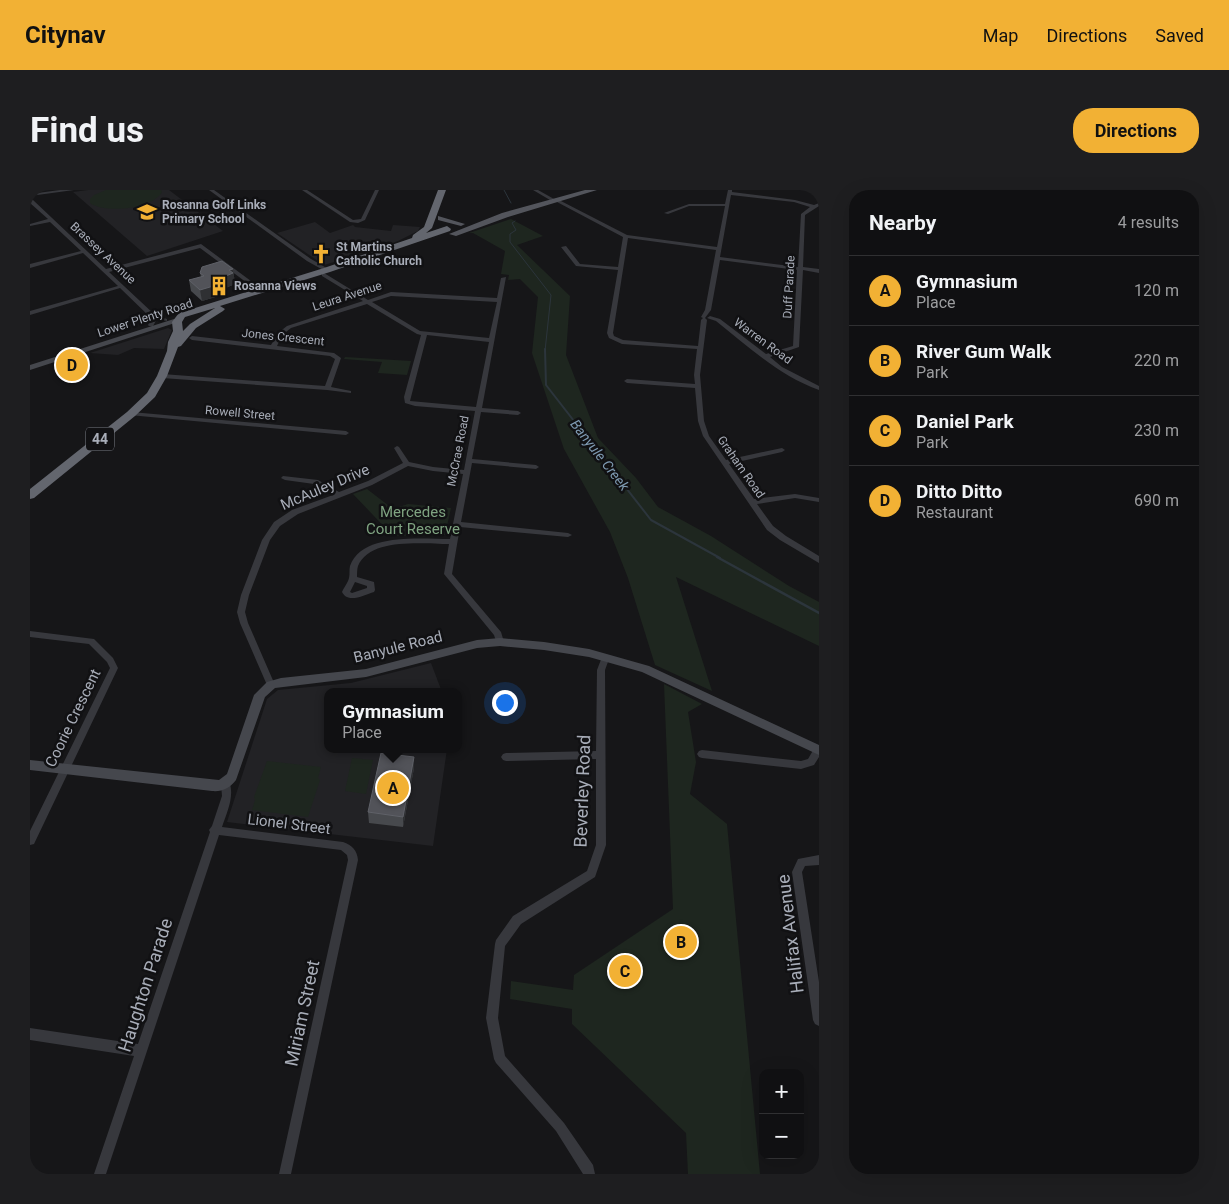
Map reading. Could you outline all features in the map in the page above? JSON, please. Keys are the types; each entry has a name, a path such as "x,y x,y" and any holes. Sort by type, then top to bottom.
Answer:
{"highway":[{"path":"444,190 441,218 447,233"},
{"path":"406,243 426,231 444,190"},
{"path":"432,218 433,224 447,233"},
{"name":"Lower Plenty Road","path":"184,319 198,309 312,274 325,272 428,236 447,233"},
{"name":"Lower Plenty Road","path":"184,319 447,233"},
{"name":"44","path":"184,319 208,316 233,303"},
{"path":"198,309 209,311"},
{"name":"44","path":"30,495 131,414 151,395 162,376 184,319"},
{"name":"44","path":"173,348 173,342 184,319"}],"main road":[{"name":"Lower Plenty Road","path":"447,233 555,200 581,190"},
{"name":"Lower Plenty Road","path":"447,233 461,224 593,190"},
{"path":"441,218 461,224"}],"street":[{"path":"30,200 72,190"},
{"path":"211,190 366,301 424,334 491,340"},
{"path":"304,190 352,221 359,222 363,219 377,190"},
{"path":"534,190 626,236 720,248"},
{"path":"730,191 795,200 817,206"},
{"name":"Graham Road","path":"730,191 697,370 704,432 724,463 774,531 819,560"},
{"name":"Brassey Avenue","path":"30,200 153,316 165,320"},
{"path":"666,214 689,205 728,205"},
{"name":"Duff Parade","path":"764,357 796,348 803,214 817,206"},
{"path":"30,225 52,220"},
{"path":"626,236 610,333 611,337 622,342 701,348"},
{"path":"106,271 197,246 204,246 260,290"},
{"path":"564,247 578,265 621,269"},
{"path":"30,266 85,251"},
{"path":"718,258 819,271"},
{"path":"310,260 317,268 312,274"},
{"path":"214,268 226,264"},
{"name":"McCrae Road","path":"500,642 498,634 448,574 452,542 498,300 504,278"},
{"path":"30,313 122,286"},
{"name":"Leura Avenue","path":"273,347 280,334 289,327 384,295 400,293 498,300"},
{"path":"151,325 154,320 153,316"},
{"name":"Lower Plenty Road","path":"77,353 165,320 184,319"},
{"name":"Lower Plenty Road","path":"30,368 184,319"},
{"name":"Warren Road","path":"707,320 722,324 784,371 819,388"},
{"path":"424,334 407,402 518,413"},
{"name":"Jones Crescent","path":"192,338 337,355 338,359 326,388"},
{"path":"162,376 326,388 349,392"},
{"path":"627,381 698,386"},
{"name":"Rowell Street","path":"131,414 346,433"},
{"path":"397,448 407,464 466,472"},
{"path":"724,463 782,450"},
{"path":"468,461 536,467"},
{"name":"McAuley Drive","path":"271,685 241,612 244,595 266,540 277,524 295,512 370,483 407,464"},
{"path":"285,478 316,482 338,496"},
{"path":"752,502 796,496 819,500"},
{"path":"456,524 568,535"},
{"path":"353,579 354,566 358,560 363,553 377,545 394,542 452,542"},
{"name":"Coorie Crescent","path":"30,634 91,641 114,666 30,841"},
{"name":"Banyule Road","path":"271,685 281,682 366,673 477,644 500,642 544,646 589,653 605,659 622,662 663,677 818,750"},
{"name":"Beverley Road","path":"589,1174 560,1127 500,1059 492,1018 500,944 517,920 591,874 601,845 602,670 605,659"},
{"path":"30,765 222,785 232,776 260,695 271,685"},
{"path":"702,754 802,765 811,762 818,750"},
{"path":"506,757 602,755"},
{"name":"Haughton Parade","path":"100,1174 222,807 222,785"},
{"name":"Lionel Street","path":"214,830 343,846 352,853 354,860"},
{"name":"Miriam Street","path":"285,1174 354,860"},
{"name":"Halifax Avenue","path":"819,860 802,862 797,872 819,1020"},
{"path":"30,1034 142,1051"}],"shaded area":[{"name":"Rosanna Golf Links Primary School","path":"88,190 169,190 223,231 147,256 73,192"},
{"path":"315,222 330,233 353,225 355,227 391,231 393,225 420,227 418,231 398,241 324,265 277,233"},
{"path":"168,328 172,330 164,349 134,348 118,355 90,353"},
{"path":"431,663 440,688 324,688 324,753 446,753 433,846 227,822 267,699 278,690 351,683"}],"green space":[{"path":"106,190 161,190 162,192 157,198 149,202 128,208 106,208 90,203 90,199 94,195"},
{"path":"511,219 543,236 517,245 570,296 566,355 598,438 636,478 658,507 711,536 789,586 819,602 819,646 676,577 712,691 655,665 628,578 610,532 564,449 532,353 538,297 520,279 508,280 509,275 501,274 505,251 473,233 469,233"},
{"path":"345,357 411,361 407,375 378,373 382,362 344,359"},
{"name":"Mercedes Court Reserve","path":"367,489 393,509 408,504 451,508 445,535 393,536 353,494"},
{"path":"664,684 702,704 688,712 696,762 690,794 727,824 760,1174 688,1174 686,1133 572,1024 572,1009 510,999 511,981 573,990 574,975 673,909"},
{"path":"352,758 373,760 366,794 345,791"},
{"path":"267,761 321,767 318,778 320,780 308,817 252,810 254,797"}],"building":[{"path":"222,261 233,269 229,270 233,273 219,279 222,281 217,282 220,284 200,290 189,280 204,276 200,273 202,267"},
{"path":"381,753 414,757 403,817 368,812"}],"waterway":[{"name":"Banyule Creek","path":"504,190 511,203"},
{"name":"Banyule Creek","path":"515,221 512,223 516,230 510,234 510,242 551,295 545,351"},
{"name":"Banyule Creek","path":"545,351 546,385 651,520 720,558"},
{"name":"Banyule Creek","path":"717,557 819,613"}],"place":[{"name":"Rosanna Golf Links Primary School","path":"147,212"},
{"name":"St Martins Catholic Church","path":"321,254"},
{"name":"Rosanna Views","path":"219,286"},
{"name":"Ditto Ditto","path":"72,365"},
{"name":"Gymnasium","path":"393,788"},
{"name":"River Gum Walk","path":"681,942"},
{"name":"Daniel Park","path":"625,971"}]}
